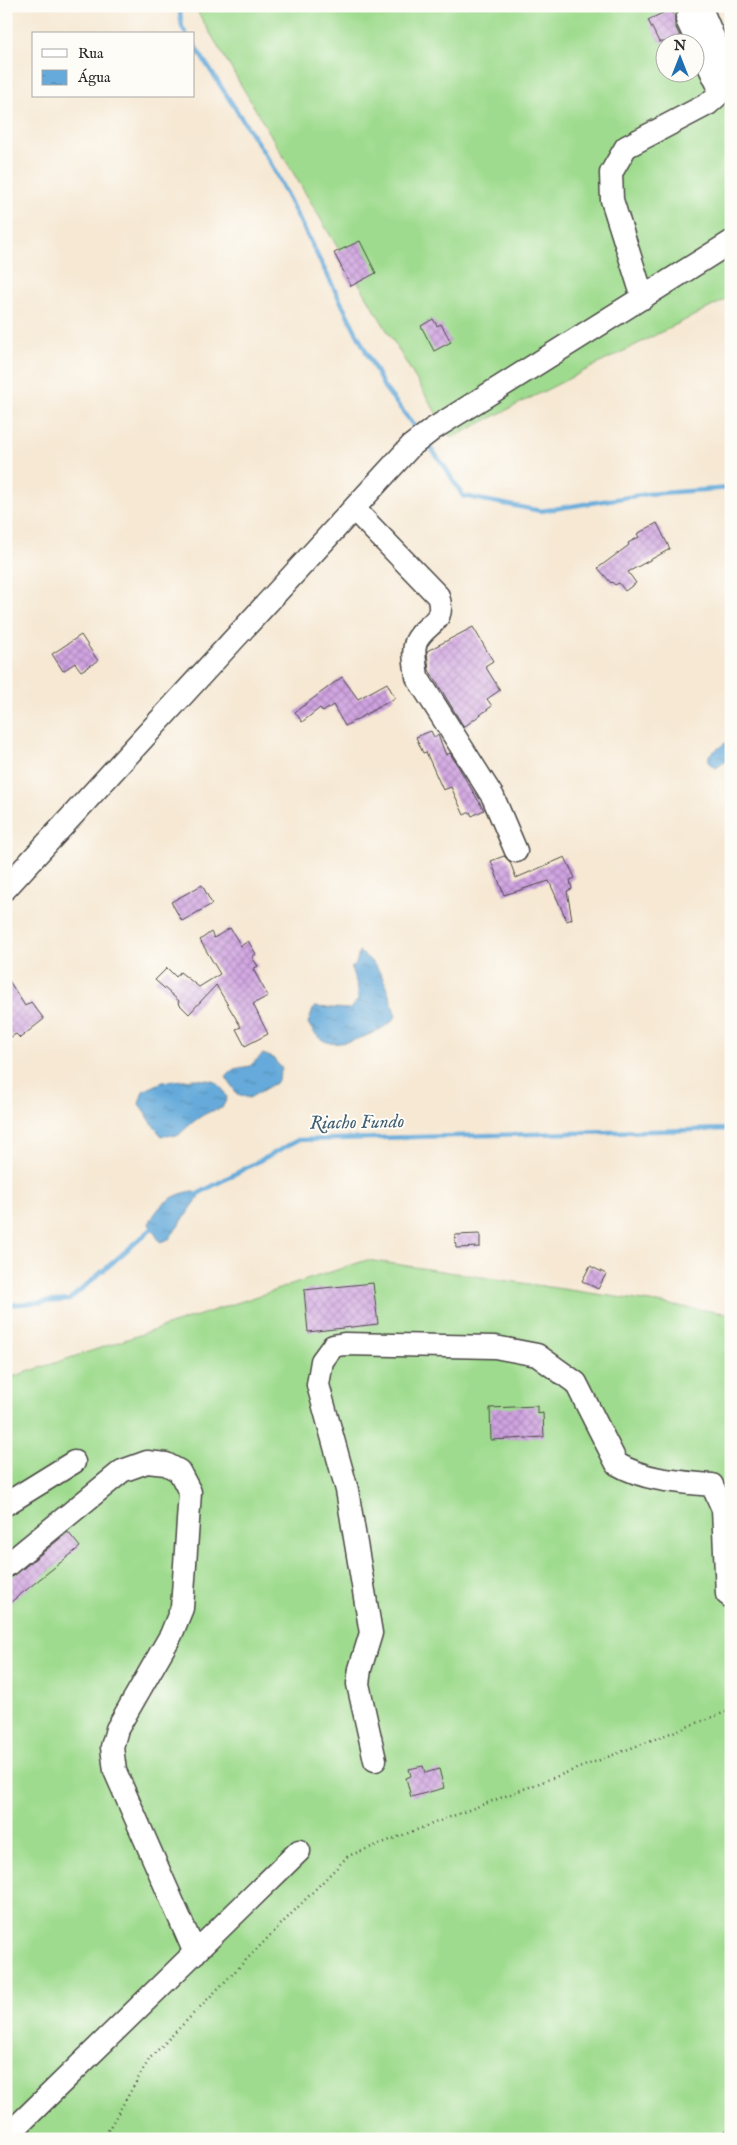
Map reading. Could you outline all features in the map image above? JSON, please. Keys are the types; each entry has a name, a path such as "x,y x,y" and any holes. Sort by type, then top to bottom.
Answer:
{"street":[{"path":"694,13 731,68"},
{"path":"643,298 612,200 611,173 626,147 708,104 717,96 719,87 694,13"},
{"path":"6,888 411,446 433,429 731,242"},
{"path":"354,509 438,596 442,607 438,618 416,642 414,661 418,677 493,797 516,852"},
{"path":"375,1760 358,1684 360,1669 371,1633 347,1490 318,1385 322,1361 333,1346 344,1344 495,1347 537,1355 576,1383 617,1464 630,1472 654,1479 712,1485 723,1509 727,1594 731,1597"},
{"path":"6,1504 74,1462"},
{"path":"6,1566 122,1471 147,1462 166,1464 179,1472 190,1492 182,1608 171,1635 117,1729 112,1747 115,1771 195,1953"},
{"path":"6,2138 299,1851"}],"path":[{"path":"103,2139 150,2058 348,1856 731,1710"},
{"path":"719,2139 731,2125"}],"green space":[{"path":"194,6 682,6 697,32 654,32 654,82 704,82 704,44 731,90 731,297 451,438"},
{"path":"367,1260 731,1314 731,2139 6,2139 6,1379"}],"water":[{"path":"731,739 731,757 716,768 709,763 709,755"},
{"path":"359,952 375,965 380,973 396,1016 385,1027 366,1036 346,1042 330,1043 317,1035 308,1023 314,1007 350,1009 358,1000 358,988 351,968 356,964"},
{"path":"263,1054 273,1058 282,1069 277,1082 249,1098 237,1094 226,1077 234,1069 250,1066"},
{"path":"194,1079 215,1082 221,1087 227,1098 222,1108 198,1118 179,1135 162,1136 139,1104 143,1091 163,1082"},
{"path":"193,1191 199,1197 169,1239 160,1242 149,1224 153,1217 161,1206 172,1198 185,1192"}],"building":[{"path":"671,9 678,32 654,32 648,20"},
{"path":"360,241 376,273 351,286 334,253"},
{"path":"433,319 437,326 441,324 451,342 434,351 421,326"},
{"path":"657,523 670,549 628,572 636,583 625,591 619,583 615,585 611,583 598,568 629,545 628,543 639,537 637,534"},
{"path":"473,627 493,661 485,666 500,690 487,699 492,706 464,727 429,670 427,651"},
{"path":"81,635 98,661 81,671 75,663 63,671 52,654"},
{"path":"342,677 358,699 387,683 395,698 345,726 333,705 323,712 320,708 302,722 295,712"},
{"path":"431,731 434,737 438,735 446,755 450,753 484,810 472,816 470,812 464,815 451,787 443,790 426,752 423,753 416,737"},
{"path":"504,856 510,862 516,878 565,857 575,878 570,880 572,889 567,891 572,919 567,921 549,881 504,895 491,861"},
{"path":"202,885 212,904 182,921 171,902"},
{"path":"230,928 241,946 248,941 256,954 252,957 258,966 253,969 268,996 253,1004 268,1034 245,1046 236,1029 241,1027 216,985 189,1014 178,1003 179,1001 155,980 167,968 176,977 180,972 199,987 220,974 200,940 211,932 214,938"},
{"path":"6,976 25,1006 31,1002 44,1019 20,1038 16,1034 6,1040"},
{"path":"480,1234 480,1247 456,1248 455,1235"},
{"path":"590,1266 606,1274 598,1289 582,1281"},
{"path":"373,1283 378,1324 308,1332 304,1290"},
{"path":"537,1406 537,1414 543,1413 544,1437 491,1440 490,1408"},
{"path":"68,1532 80,1547 6,1606 6,1579 14,1576"},
{"path":"423,1766 425,1773 439,1769 444,1788 411,1797 406,1778 411,1776 409,1769"}],"waterway":[{"path":"179,6 182,27 185,32"},
{"path":"195,47 270,162 384,387 419,432"},
{"path":"426,442 445,467 463,496 541,511 647,494 731,488"},
{"name":"Riacho Fundo","path":"192,1197 298,1140 731,1129"},
{"name":"Riacho Fundo","path":"6,1305 69,1300 155,1226"}]}
